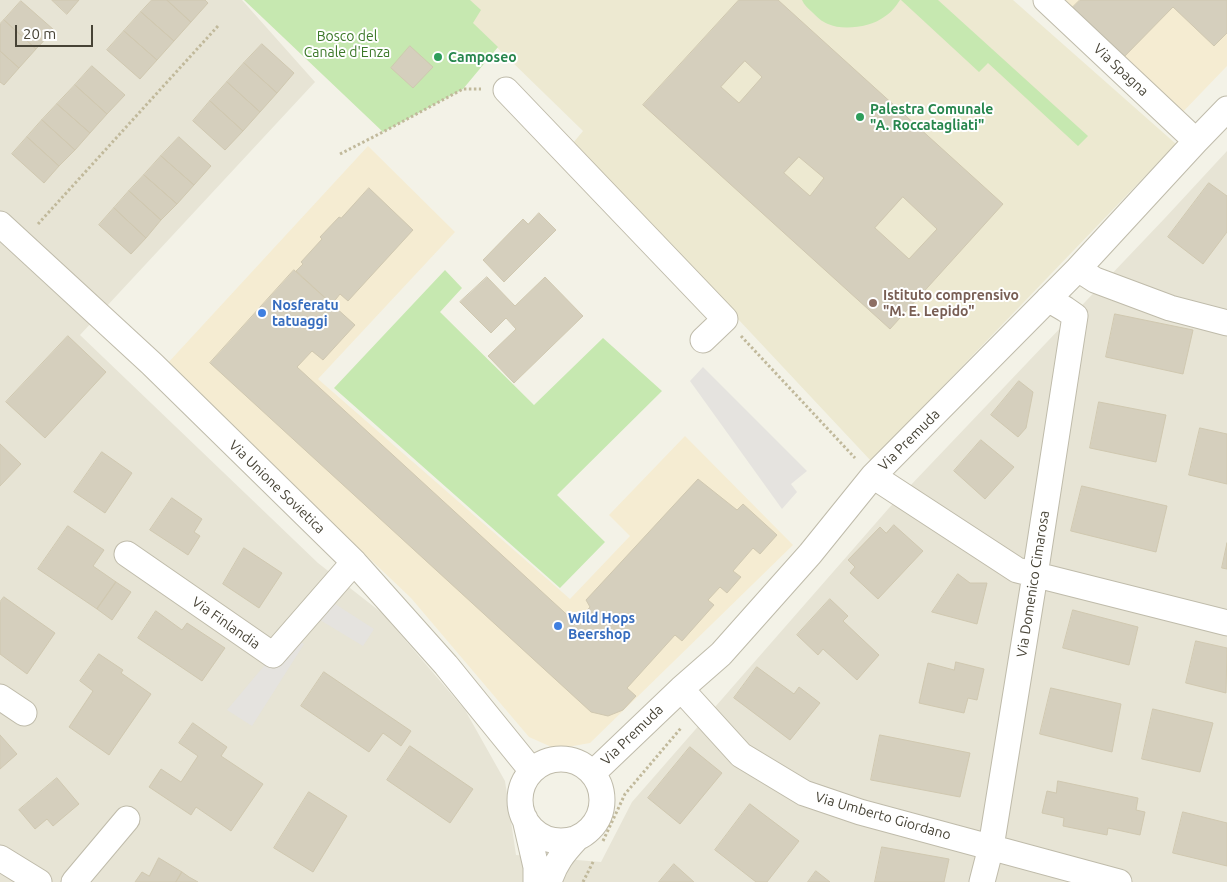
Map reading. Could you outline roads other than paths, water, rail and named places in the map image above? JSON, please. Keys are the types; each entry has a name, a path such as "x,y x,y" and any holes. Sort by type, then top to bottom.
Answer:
{"street":[{"name":"Via Spagna","path":"1046,0 1196,141"},
{"path":"506,90 725,319 703,340"},
{"name":"Via Premuda","path":"592,773 720,654 810,554 873,476 1078,269 1227,109"},
{"name":"Via Unione Sovietica","path":"0,224 152,364 354,562 446,665 532,771"},
{"path":"1078,269 1095,280 1170,308 1227,323"},
{"name":"Via Domenico Cimarosa","path":"982,882 991,847 1075,316 1048,299"},
{"path":"873,476 1017,570 1227,623"},
{"name":"Via Finlandia","path":"127,554 274,655 354,562"},
{"name":"Via Umberto Giordano","path":"681,689 741,755 804,792 860,812 1119,882"},
{"path":"0,697 24,713"},
{"name":"Via Premuda","path":"532,771 543,763 556,759 582,764 592,773 599,784 602,796 602,808 597,820 590,830 577,838 560,857 549,882"},
{"path":"532,771 524,782 520,794 520,806 525,819 536,868 536,882"},
{"path":"74,882 127,819"},
{"path":"525,819 532,829 542,837 554,841 567,841 577,838"},
{"path":"0,858 39,882"}],"place":[{"name":"Camposeo","path":"438,57"},
{"name":"Palestra Comunale \"A. Roccatagliati\"","path":"860,117"},
{"name":"Istituto comprensivo \"M. E. Lepido\"","path":"873,303"},
{"name":"Nosferatu tatuaggi","path":"262,313"},
{"name":"Wild Hops Beershop","path":"558,626"}],"park label":[{"name":"Bosco del Canale d'Enza","path":"347,44"}]}
